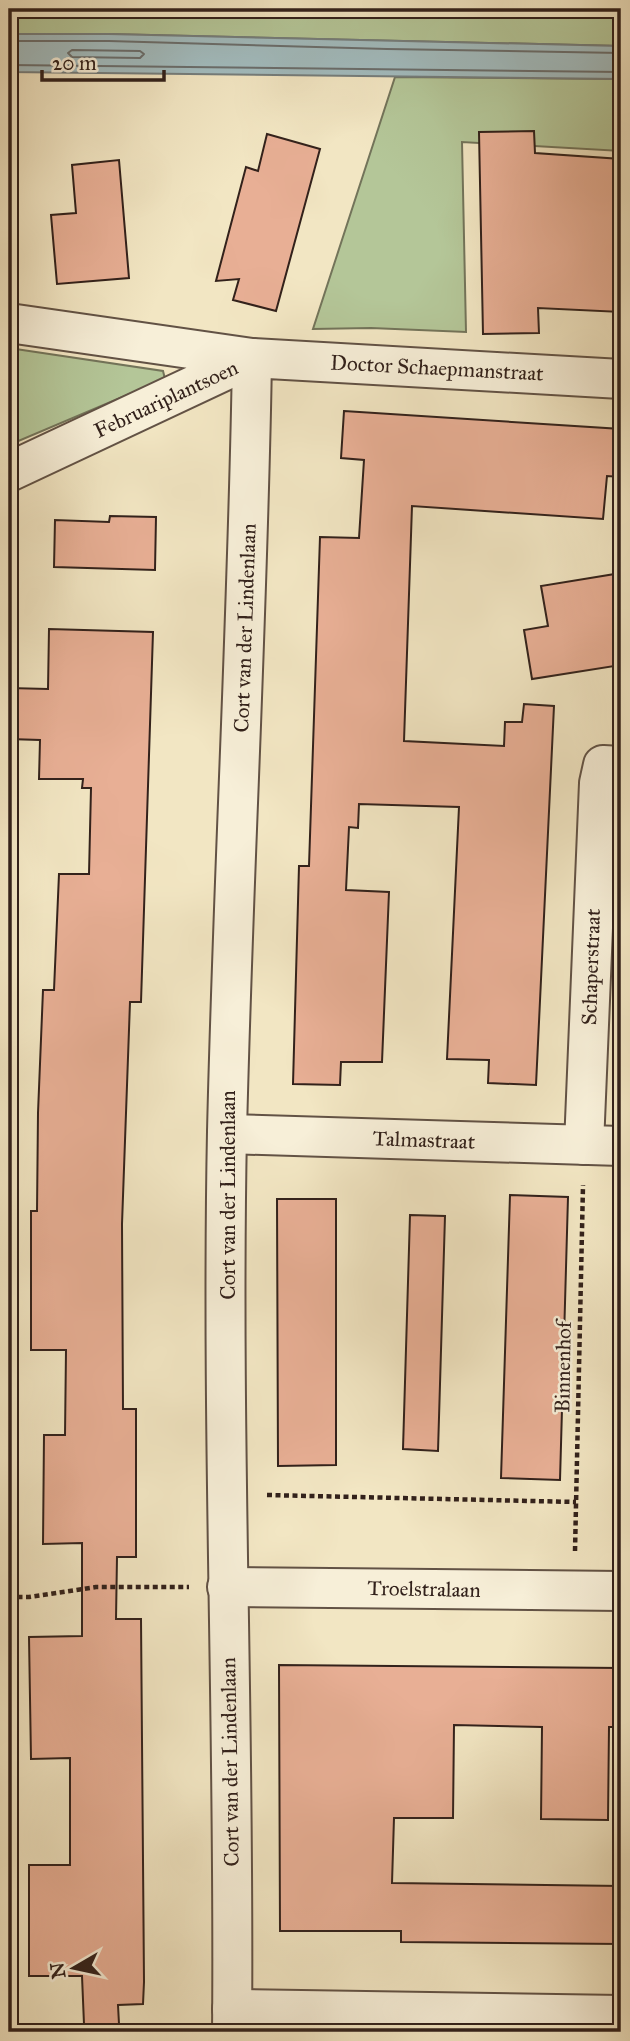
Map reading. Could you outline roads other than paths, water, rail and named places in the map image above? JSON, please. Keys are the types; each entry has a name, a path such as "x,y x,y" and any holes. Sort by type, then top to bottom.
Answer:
{"street":[{"name":"Februariplantsoen","path":"9,323 252,358"},
{"name":"Februariplantsoen","path":"9,472 252,358"},
{"name":"Doctor Schaepmanstraat","path":"252,358 621,379"},
{"name":"Cort van der Lindenlaan","path":"232,2021 227,1587 227,1133 252,358"},
{"name":"Schaperstraat","path":"584,1145 599,783 603,765 621,766"},
{"name":"Talmastraat","path":"227,1133 621,1146"},
{"name":"Troelstralaan","path":"227,1587 621,1591"},
{"path":"232,2021 621,2015"}],"water":[{"path":"9,34 621,46 621,79 9,72"}]}
